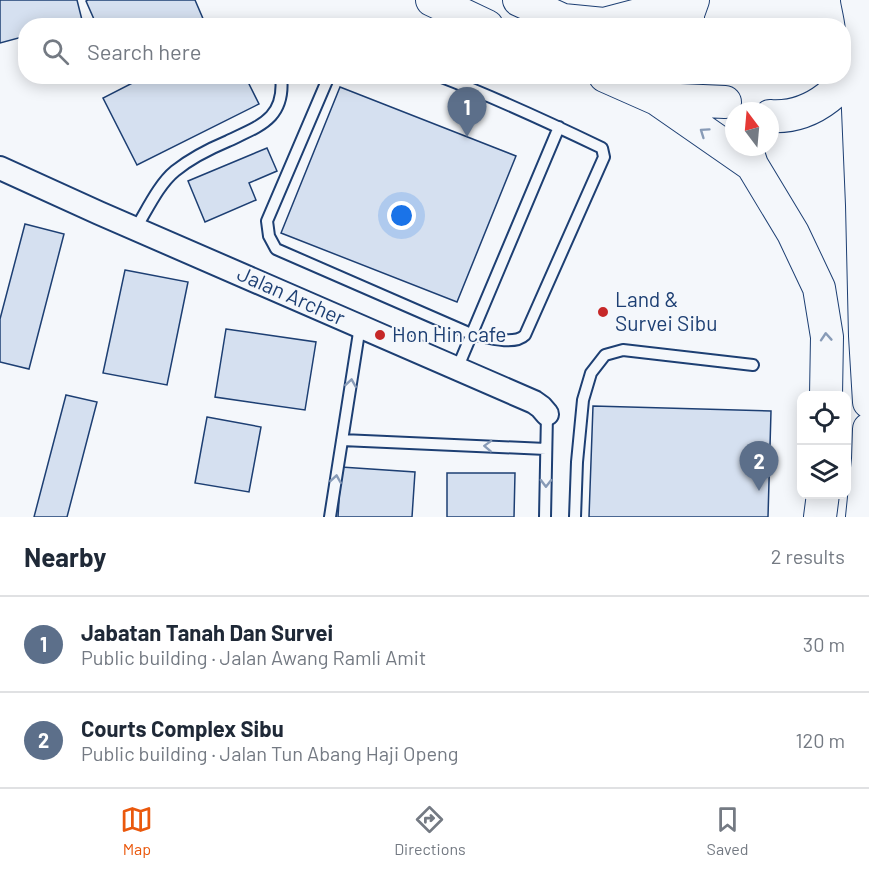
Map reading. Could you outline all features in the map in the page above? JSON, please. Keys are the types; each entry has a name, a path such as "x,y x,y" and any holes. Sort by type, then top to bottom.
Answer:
{"main road":[{"path":"432,0 470,18"},
{"path":"519,0 559,18"},
{"path":"627,18 653,11 676,0"},
{"path":"688,18 693,0"},
{"path":"851,71 861,45 860,9"},
{"path":"856,62 869,402"},
{"path":"623,84 657,99 725,141"},
{"path":"705,84 727,102"},
{"path":"779,117 805,112 826,100 843,84"},
{"path":"657,99 725,107"},
{"path":"749,156 793,233 819,288 827,337 826,391"},
{"path":"862,517 869,429"},
{"path":"820,517 822,499"}],"street":[{"name":"Jalan Archer","path":"0,168 534,402 541,406 547,414"}],"lane":[{"path":"136,228 173,173 195,157 262,125 274,113 281,101 282,84"},
{"path":"326,84 267,221 269,236 276,249 471,334 513,340 525,335 604,157 602,148 474,84"},
{"path":"457,369 559,127"},
{"path":"330,517 360,326"},
{"path":"575,517 583,400 591,373 605,355 623,351 753,365"},
{"name":"Jalan Archer","path":"545,517 547,414"},
{"path":"342,440 546,449"}],"building":[{"path":"0,0 77,0 82,18 18,18 18,38 0,43"},
{"path":"195,0 203,18 93,18 86,1"},
{"path":"130,84 249,84 259,104 137,165 103,98"},
{"path":"340,87 516,156 457,302 281,233"},
{"path":"267,148 277,171 249,183 256,200 205,222 188,181"},
{"path":"25,224 64,234 29,369 0,362 0,319"},
{"path":"125,270 188,282 167,385 103,373"},
{"path":"226,329 316,342 305,410 215,397"},
{"path":"66,395 97,402 67,517 34,517"},
{"path":"593,406 771,411 768,517 589,517"},
{"path":"207,417 261,427 249,492 195,483"},
{"path":"341,467 415,472 412,517 338,517"},
{"path":"447,473 515,473 514,517 447,517"}],"place":[{"name":"Jabatan Tanah Dan Survei","path":"467,137"},
{"name":"Land & Survei Sibu","path":"603,312"},
{"name":"Hon Hin cafe","path":"380,335"},
{"name":"Courts Complex Sibu","path":"759,491"}]}
